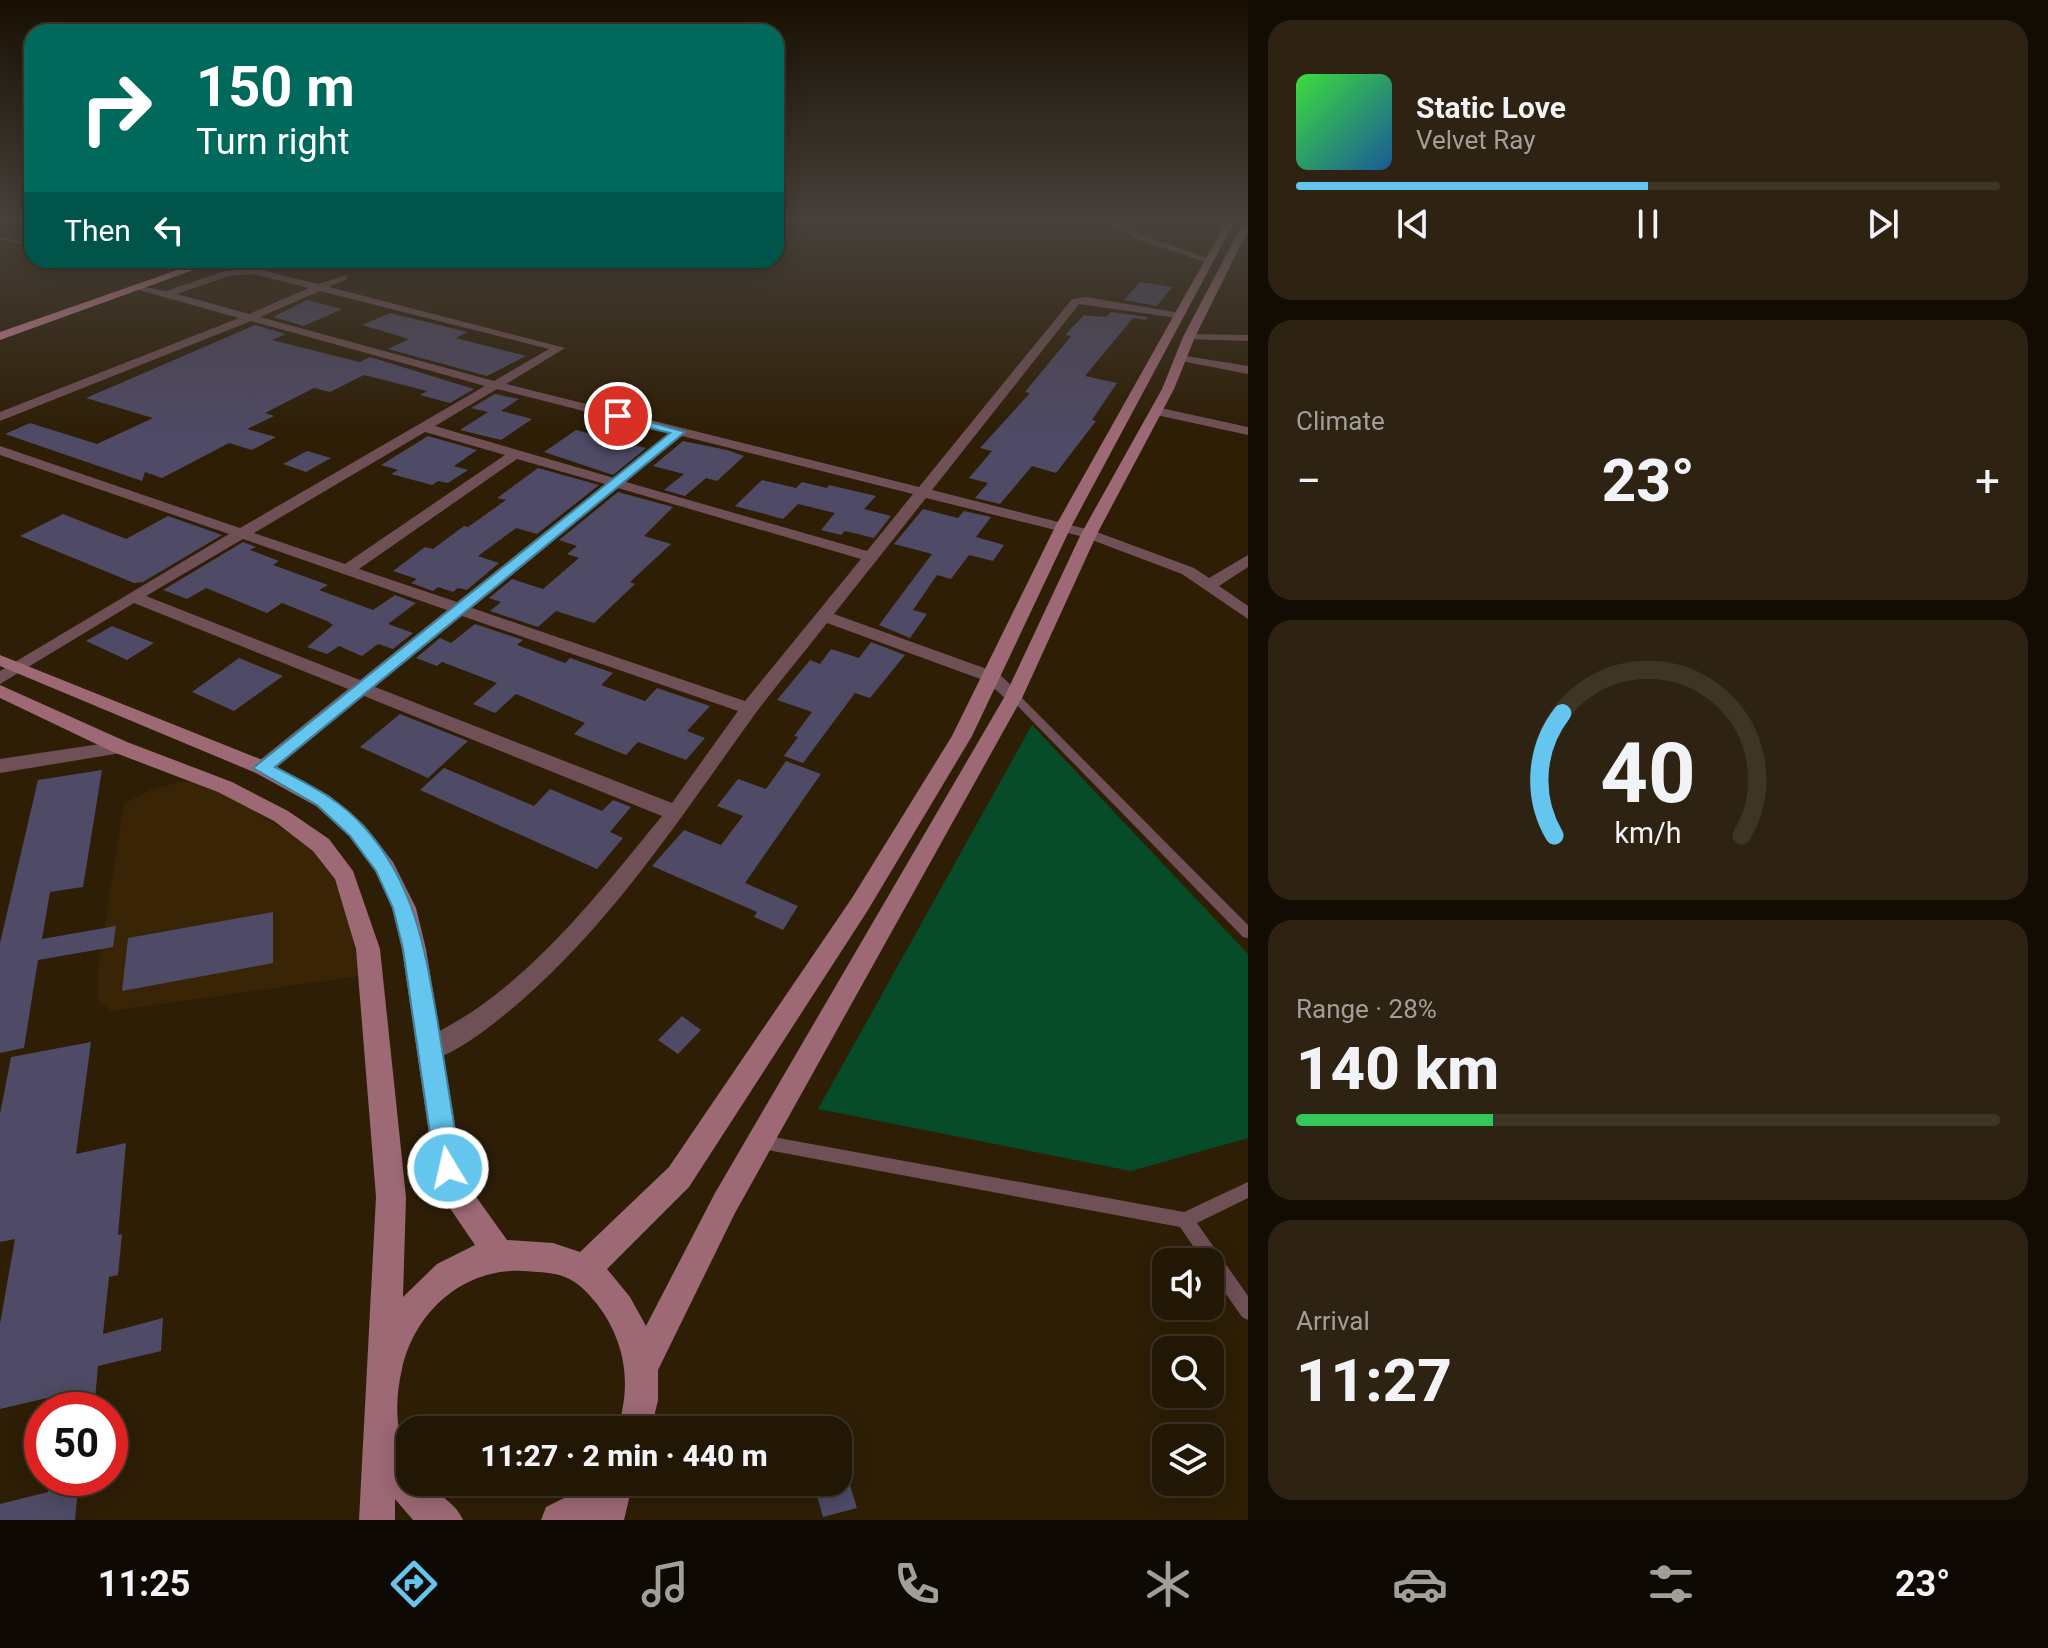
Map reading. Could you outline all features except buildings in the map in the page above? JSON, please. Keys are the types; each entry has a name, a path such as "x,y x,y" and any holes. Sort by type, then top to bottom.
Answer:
{"highway":[{"path":"0,326 104,290"},
{"path":"0,336 131,290"}],"main road":[{"path":"584,1270 679,1177 860,904 962,736 1063,527 1191,290"},
{"path":"642,1367 725,1203 1014,696 1089,534 1156,411 1211,290"},
{"path":"6,669 263,768 323,801 357,831 385,868 404,908 414,949 448,1168 455,1191 500,1255"},
{"path":"0,691 120,747 225,787 281,816 321,845 345,877 368,949 391,1197 377,1520"},
{"path":"260,805 286,780"},
{"path":"385,1366 404,1321 434,1284 473,1261 500,1255 557,1258 584,1270 598,1281 628,1320 642,1367 639,1416"},
{"path":"381,1423 400,1477 434,1515 445,1520"},
{"path":"559,1520 581,1509 593,1496"},
{"path":"606,1520 612,1496"}],"street":[{"path":"149,290 494,385 1089,534 1158,559 1240,600 1248,614"},
{"path":"166,295 181,290"},
{"path":"0,417 314,290"},
{"path":"6,669 559,348 326,290"},
{"path":"430,1050 488,1014 556,956 602,906 676,813 749,709 1076,301 1177,315"},
{"path":"1189,337 1248,338"},
{"path":"1180,358 1248,370"},
{"path":"1156,411 1248,431"},
{"path":"424,427 870,557"},
{"path":"263,768 679,432"},
{"path":"0,450 749,709"},
{"path":"346,570 515,454"},
{"path":"1209,585 1248,560"},
{"path":"133,597 676,813"},
{"path":"822,616 992,677 1014,696"},
{"path":"0,766 120,747"}],"lane":[{"path":"1014,696 1248,933"},
{"path":"762,1142 1185,1220 1248,1190"},
{"path":"1185,1220 1248,1311"}],"shaded area":[{"path":"178,782 198,782 234,799 298,838 314,852 332,874 339,892 351,928 360,976 112,1011 98,1000 98,968 124,804 148,791"}],"green space":[{"path":"1032,725 1248,954 1248,1138 1131,1171 818,1109"}],"route":[{"path":"448,1168 414,949 404,908 385,868 357,831 323,801 263,768 679,432 618,416"}]}
